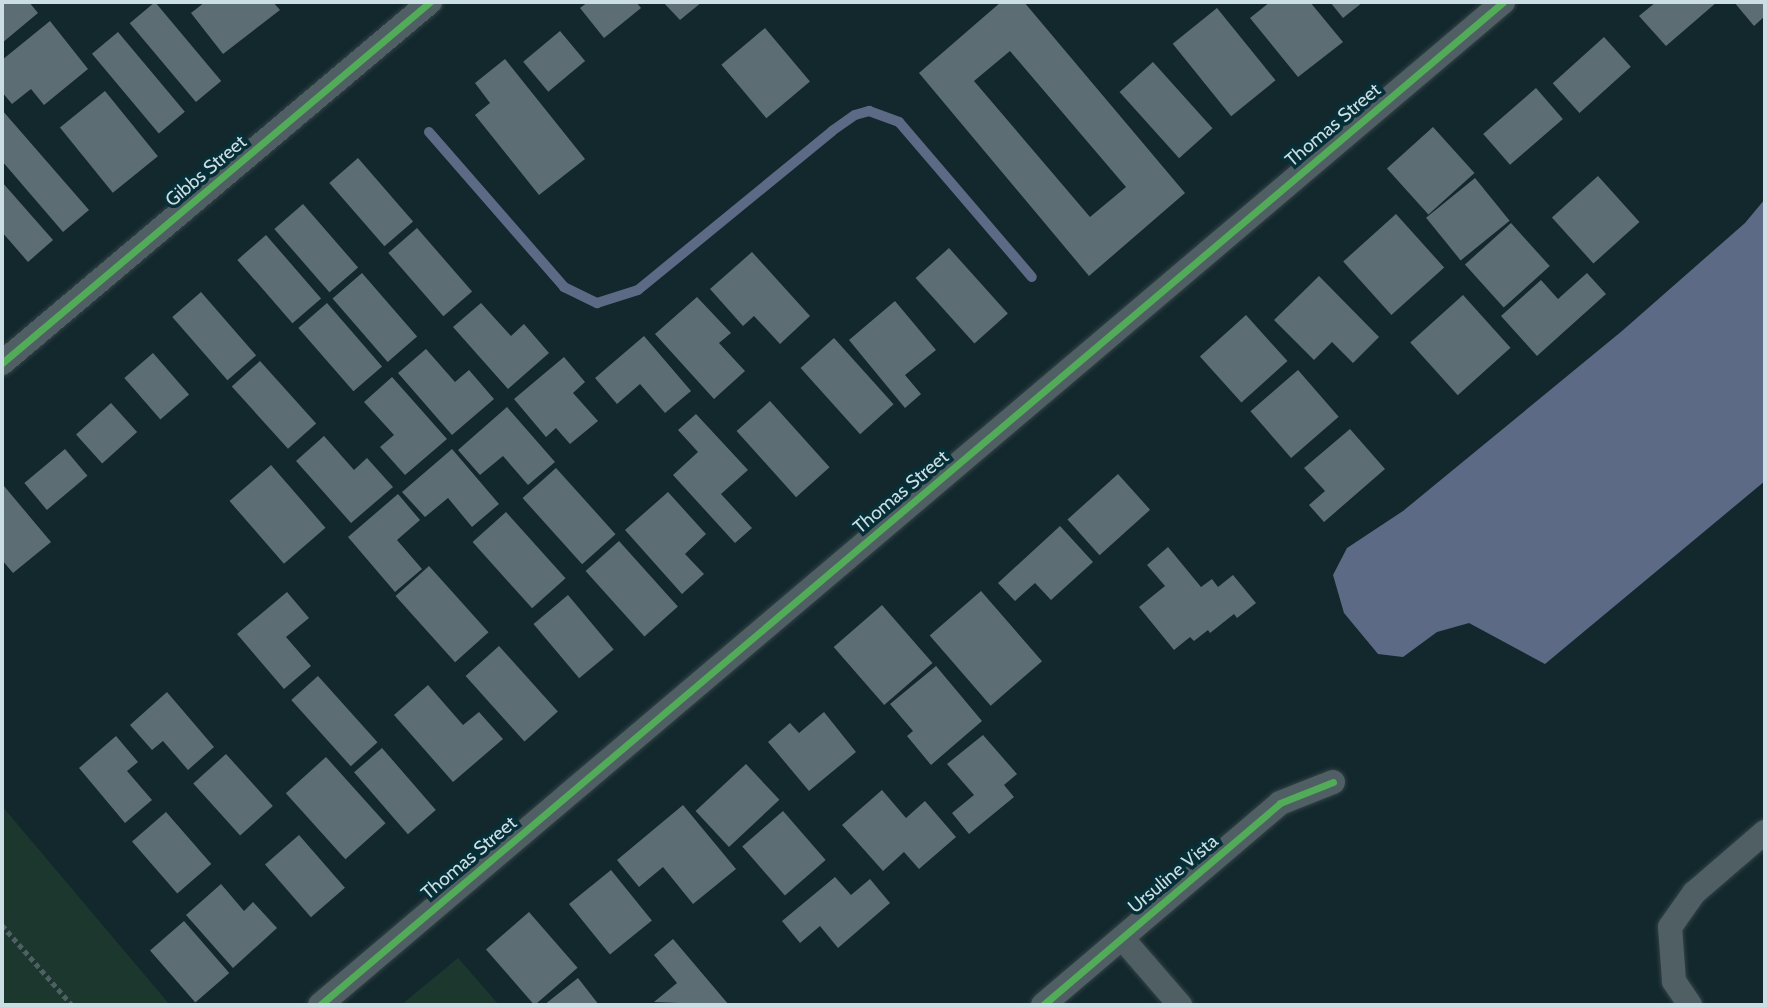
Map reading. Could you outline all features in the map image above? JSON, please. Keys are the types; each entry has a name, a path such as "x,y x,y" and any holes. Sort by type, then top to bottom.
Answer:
{"street":[{"name":"Gibbs Street","path":"2,363 430,2"},
{"name":"Thomas Street","path":"320,1005 1503,2"},
{"name":"Ursuline Vista","path":"1043,1005 1280,803 1333,782"},
{"path":"1690,1005 1674,981 1669,953 1670,928 1680,908 1765,832"},
{"path":"1122,938 1180,1005"}],"path":[{"path":"2,925 72,1005"}],"green space":[{"path":"2,806 170,1005 2,1005"},
{"path":"458,958 499,1005 401,1005"}],"water":[{"path":"1765,199 1765,481 1545,664 1469,623 1437,632 1403,657 1378,654 1344,613 1333,575 1347,548 1403,511 1622,331 1745,223"}],"building":[{"path":"2,2 29,2 38,13 2,43"},
{"path":"155,2 221,81 196,102 130,23"},
{"path":"205,2 273,2 280,10 223,54 191,13"},
{"path":"588,2 636,2 641,8 604,38 580,8"},
{"path":"663,2 702,2 680,20"},
{"path":"1001,2 1024,2 1185,193 1089,276 919,73","holes":["1010,51 1126,187 1090,217 974,81"]},
{"path":"1270,2 1310,2 1343,42 1298,77 1250,18"},
{"path":"1330,2 1363,2 1343,18"},
{"path":"1656,2 1717,2 1666,46 1639,16"},
{"path":"1734,2 1765,2 1765,16 1754,26"},
{"path":"1217,8 1276,80 1231,116 1173,44"},
{"path":"50,21 88,69 44,105 31,89 12,104 2,92 2,60"},
{"path":"765,28 810,82 766,118 721,65"},
{"path":"560,31 585,61 548,92 523,62"},
{"path":"118,32 185,112 159,134 92,54"},
{"path":"1604,37 1631,67 1579,113 1553,83"},
{"path":"505,59 585,159 539,195 475,115 490,103 475,83"},
{"path":"1153,62 1213,128 1179,158 1120,92"},
{"path":"1536,88 1563,119 1510,165 1483,134"},
{"path":"105,91 158,156 113,193 60,128"},
{"path":"2,110 89,210 63,232 2,161"},
{"path":"1433,127 1474,173 1428,215 1387,168"},
{"path":"358,158 413,221 384,246 329,183"},
{"path":"1598,176 1639,222 1593,264 1552,217"},
{"path":"1475,178 1510,221 1461,260 1426,218"},
{"path":"2,182 53,240 28,262 2,232"},
{"path":"303,204 358,267 329,292 274,229"},
{"path":"1396,214 1444,268 1391,315 1343,262"},
{"path":"1511,223 1550,266 1504,308 1465,264"},
{"path":"417,228 472,291 443,316 388,253"},
{"path":"266,235 321,298 292,323 237,260"},
{"path":"949,248 1008,313 974,344 916,278"},
{"path":"752,252 810,316 780,344 754,316 743,326 710,289"},
{"path":"362,273 417,336 388,362 333,299"},
{"path":"1587,273 1606,294 1537,356 1501,316 1541,280 1558,299"},
{"path":"1319,276 1379,337 1353,363 1332,342 1314,360 1274,320"},
{"path":"201,292 256,355 227,380 172,317"},
{"path":"1463,295 1511,348 1458,395 1410,343"},
{"path":"697,297 731,333 719,343 745,371 714,399 655,334"},
{"path":"895,301 936,350 905,375 921,394 905,408 849,340"},
{"path":"327,303 382,366 353,391 298,328"},
{"path":"481,303 511,336 524,324 549,353 508,389 453,327"},
{"path":"1246,315 1287,361 1241,403 1200,356"},
{"path":"644,336 691,391 665,413 640,384 617,404 595,378"},
{"path":"834,338 894,404 860,434 801,368"},
{"path":"426,349 455,382 469,370 494,399 452,435 398,373"},
{"path":"153,353 189,395 160,419 124,378"},
{"path":"564,357 585,382 573,393 598,421 570,444 556,428 546,437 514,399"},
{"path":"260,361 316,423 288,449 232,386"},
{"path":"1298,370 1339,417 1291,458 1250,411"},
{"path":"392,377 447,439 405,475 380,447 394,435 364,402"},
{"path":"770,401 830,467 796,497 737,431"},
{"path":"111,403 137,432 102,463 76,434"},
{"path":"507,407 555,462 528,485 503,456 480,475 458,450"},
{"path":"696,414 748,470 721,494 752,528 735,543 673,475 698,452 678,430"},
{"path":"1350,429 1385,469 1324,522 1309,505 1325,491 1304,468"},
{"path":"324,436 354,470 367,458 393,487 351,523 296,461"},
{"path":"65,449 87,476 47,510 24,483"},
{"path":"452,449 499,504 472,527 448,498 425,517 402,492"},
{"path":"271,465 325,528 284,564 229,501"},
{"path":"556,468 616,534 582,564 523,498"},
{"path":"1118,474 1150,510 1100,555 1067,520"},
{"path":"4,486 51,542 13,573 2,560"},
{"path":"668,492 706,534 685,554 704,574 682,594 625,530"},
{"path":"398,494 420,520 397,540 422,569 395,592 348,537"},
{"path":"506,512 566,578 532,608 473,542"},
{"path":"1060,526 1093,562 1051,600 1035,583 1015,601 998,583"},
{"path":"619,541 678,606 644,637 586,571"},
{"path":"1168,547 1201,587 1212,579 1218,587 1233,575 1256,603 1237,618 1234,614 1210,633 1208,630 1194,641 1190,637 1174,650 1139,607 1165,586 1147,565"},
{"path":"429,566 489,632 455,662 396,596"},
{"path":"981,591 1042,661 991,706 930,636"},
{"path":"287,592 309,618 286,637 311,666 284,689 237,634"},
{"path":"568,595 614,649 579,678 534,624"},
{"path":"882,605 933,663 884,705 834,647"},
{"path":"499,646 558,711 524,742 466,676"},
{"path":"936,666 982,721 931,765 907,736 913,731 890,704"},
{"path":"318,676 378,742 351,766 291,700"},
{"path":"428,685 463,725 479,712 503,739 453,782 394,715"},
{"path":"167,692 214,747 188,770 163,741 152,750 130,725"},
{"path":"824,712 856,752 809,791 768,742 790,723 799,733"},
{"path":"983,735 1017,774 1004,785 1014,797 969,834 952,813 974,795 947,764"},
{"path":"116,736 138,762 127,771 152,800 125,823 79,768"},
{"path":"382,748 436,810 408,834 354,772"},
{"path":"226,754 273,806 240,835 193,783"},
{"path":"326,757 386,823 345,859 286,793"},
{"path":"746,764 779,800 729,847 696,811"},
{"path":"882,790 906,818 925,801 956,837 919,869 904,852 883,871 842,825"},
{"path":"683,805 736,869 693,904 663,867 639,887 617,860"},
{"path":"783,811 826,860 785,895 742,846"},
{"path":"166,812 211,864 177,894 132,842"},
{"path":"299,835 345,888 311,917 265,865"},
{"path":"611,870 652,921 610,954 569,904"},
{"path":"835,877 851,895 870,879 890,903 838,948 820,926 800,943 782,921"},
{"path":"221,884 244,911 253,902 277,928 233,968 186,915"},
{"path":"529,912 578,968 534,1005 486,949"},
{"path":"184,921 229,973 195,1003 150,951"},
{"path":"673,939 729,1005 654,1002 677,983 654,955"},
{"path":"578,978 599,1005 544,1005"}],"waterway":[{"path":"429,132 564,287 597,303 638,290 832,131 855,115 869,111 899,122 1032,277"}],"cycle path":[{"path":"2,363 430,2"},
{"path":"320,1005 1503,2"},
{"path":"1043,1005 1280,803 1333,782"}]}
